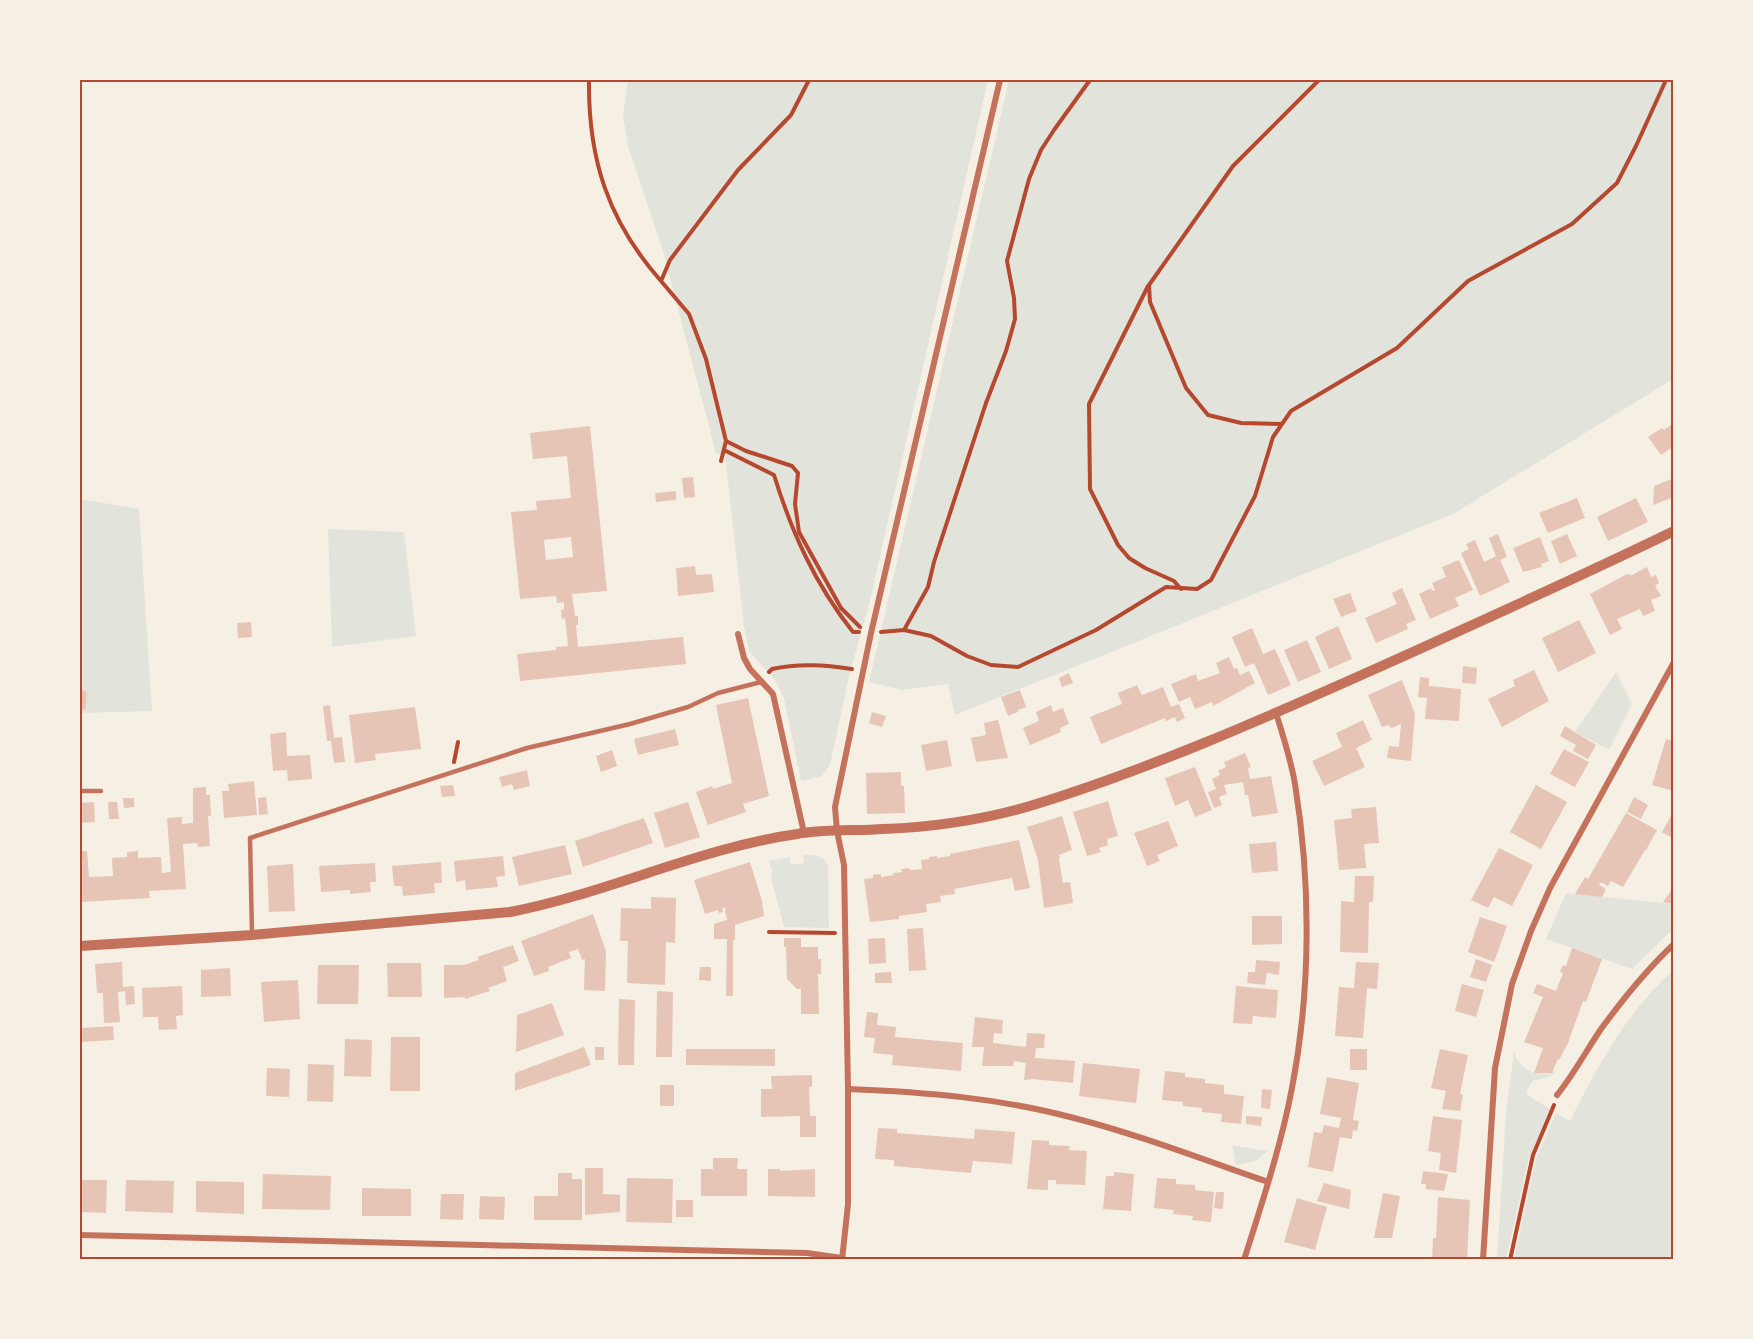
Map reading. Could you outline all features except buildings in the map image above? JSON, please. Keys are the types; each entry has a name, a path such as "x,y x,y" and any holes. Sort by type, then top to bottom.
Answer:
{"street":[{"path":"80,1235 807,1253 842,1259 848,1204 848,1089 844,865 835,807 871,633 1000,80"},
{"path":"80,946 252,935 510,912 553,904 699,856 758,841 804,833 938,826 988,818 1094,785 1276,713 1561,586 1674,531"},
{"path":"738,634 744,658 761,682 770,688 773,694 804,833"},
{"path":"1483,1260 1495,1068 1512,984 1531,931 1550,888 1674,662"},
{"path":"1244,1260 1268,1182 1289,1100 1299,1046 1306,921 1304,870 1295,782 1276,713"},
{"path":"1557,1095 1624,998 1652,965 1674,944"},
{"path":"848,1089 948,1095 1029,1108 1144,1139 1268,1182"}],"lane":[{"path":"252,935 250,838 527,748 630,724 688,707 718,693 761,682"},
{"path":"80,791 100,791"}],"path":[{"path":"589,80 590,119 596,164 608,202 622,230 643,261 689,314 706,360 726,441 721,461"},
{"path":"661,281 670,260 738,170 791,115 809,80"},
{"path":"904,630 928,587 934,562 1015,319 1014,298 1007,261 1029,178 1041,150 1054,129 1090,80"},
{"path":"1181,590 1174,581 1129,558 1118,545 1090,489 1089,404 1149,285 1233,166 1319,80"},
{"path":"724,450 774,475 787,519 813,574 837,612 853,632 904,630 931,636 967,656 992,665 1018,667 1096,630 1157,591 1166,587 1197,590 1211,580 1255,496 1273,437 1290,411 1397,348 1468,281 1572,224 1617,183 1666,80"},
{"path":"1149,285 1150,302 1186,388 1208,415 1241,423 1282,424"},
{"path":"726,441 746,451 792,466 798,473 795,504 799,532 841,608 857,626 871,633"},
{"path":"761,682 772,669 788,665 818,665 863,670"},
{"path":"457,771 454,763 458,742"},
{"path":"769,932 845,933"},
{"path":"1509,1260 1533,1155 1552,1112"}],"shaded area":[{"path":"628,80 988,80 869,605 849,676 830,765 822,776 801,781 784,698 775,680 749,651 744,626 725,455 716,453 662,248 628,146 623,116"},
{"path":"1009,80 1673,80 1673,379 1453,514 955,715 948,684 902,690 869,682"},
{"path":"80,499 139,509 152,711 80,713"},
{"path":"328,529 404,532 416,636 332,647"},
{"path":"1616,672 1632,704 1609,750 1575,732"},
{"path":"803,855 821,857 828,866 829,928 784,927 771,878 769,861 790,857 791,865 804,863"},
{"path":"1566,893 1673,904 1673,929 1632,969 1546,939"},
{"path":"1673,971 1673,1259 1514,1259 1536,1159 1556,1113 1570,1121 1602,1060 1627,1022 1656,987"},
{"path":"1514,1051 1521,1065 1533,1072 1546,1074 1561,1068 1548,1077 1532,1081 1526,1094 1550,1109 1529,1158 1506,1259 1497,1260 1506,1113"},
{"path":"1232,1145 1267,1151 1256,1161 1236,1165"}]}
